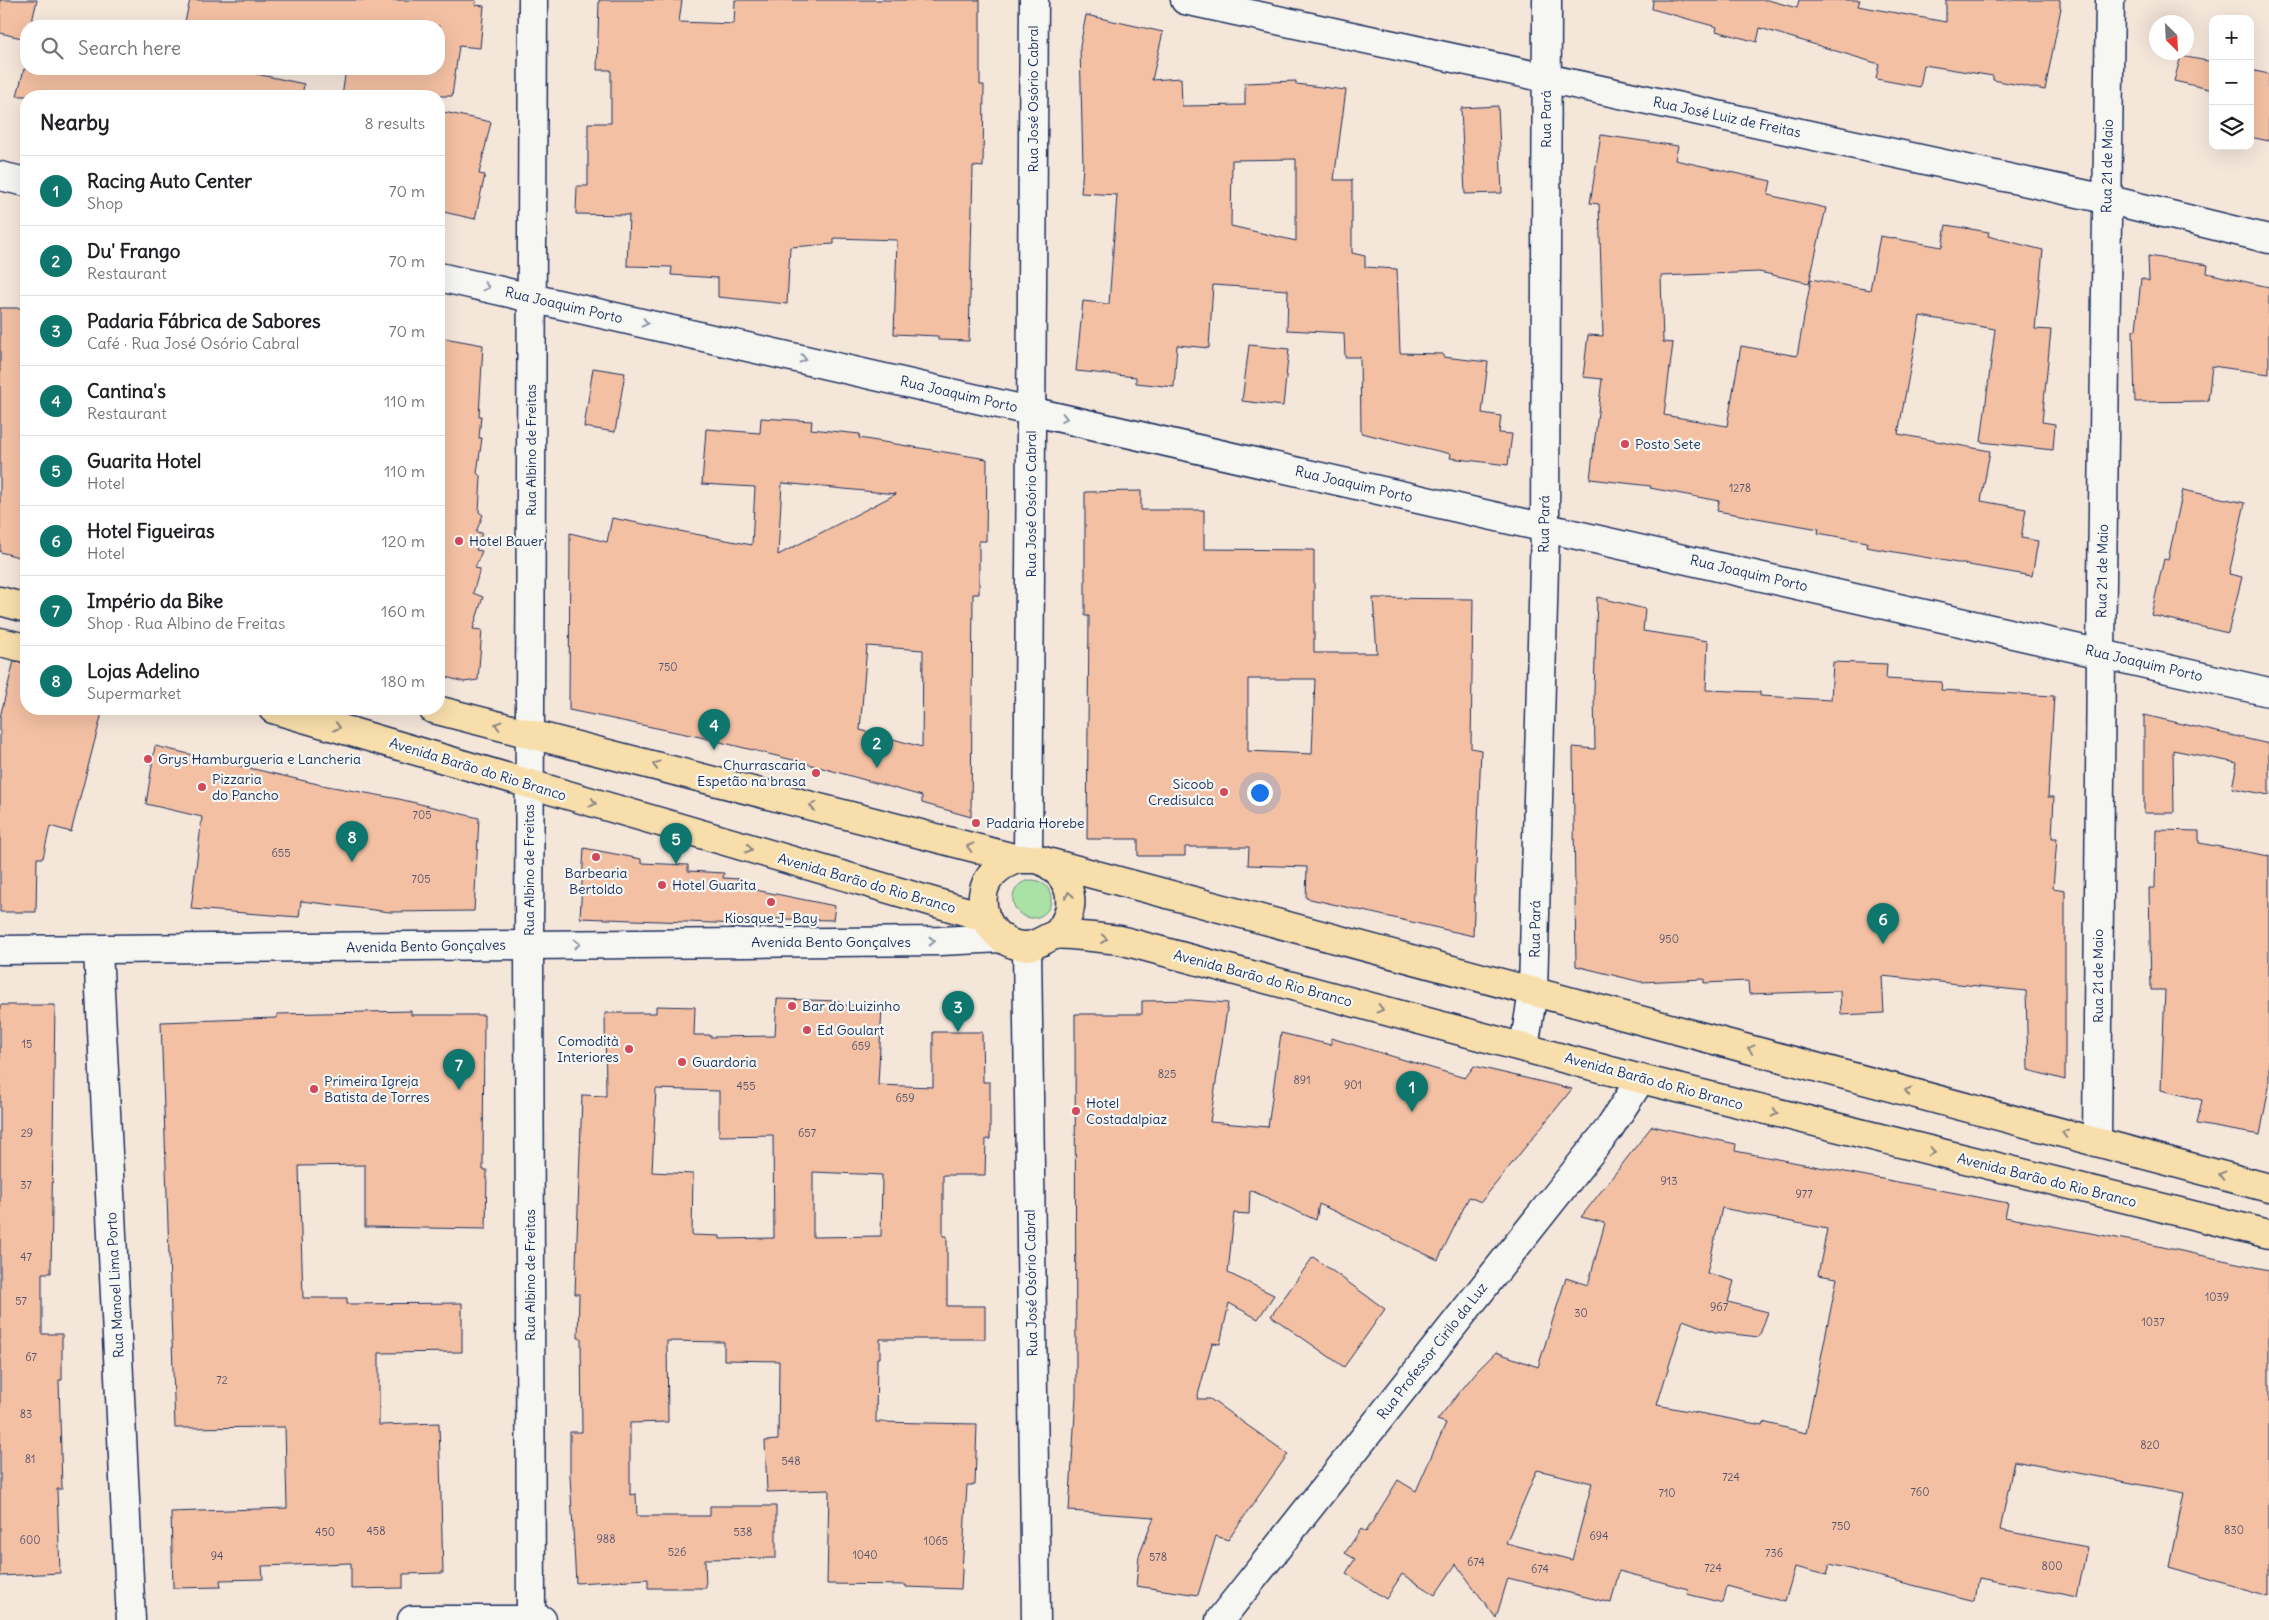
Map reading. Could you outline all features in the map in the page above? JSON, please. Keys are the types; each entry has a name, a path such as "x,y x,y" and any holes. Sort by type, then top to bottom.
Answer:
{"main road":[{"path":"0,601 20,606"},
{"path":"0,642 20,647"},
{"path":"445,712 1030,859 2269,1188"},
{"name":"Avenida Barão do Rio Branco","path":"293,715 985,917"},
{"path":"1030,859 1061,874 1070,894 1068,916 1056,934 1042,943 1014,942 992,929 985,917 982,905 983,892 995,870 1006,863 1030,859"},
{"name":"Avenida Barão do Rio Branco","path":"1056,934 1120,940 1641,1079 2269,1234"}],"street":[{"name":"Rua Albino de Freitas","path":"531,1620 528,944 534,0"},
{"name":"Rua José Osório Cabral","path":"1030,859 1034,0"},
{"name":"Rua José Luiz de Freitas","path":"1185,0 2106,199 2269,239"},
{"name":"Rua Pará","path":"1524,1047 1533,992 1545,527 1547,0"},
{"name":"Rua 21 de Maio","path":"2097,1142 2106,199 2110,0"},
{"path":"0,176 20,181"},
{"name":"Rua Joaquim Porto","path":"445,278 2269,692"},
{"name":"Rua José Osório Cabral","path":"1014,942 1036,1620"},
{"name":"Avenida Bento Gonçalves","path":"0,950 528,944 1014,942"},
{"name":"Rua Manoel Lima Porto","path":"98,950 131,1620"},
{"name":"Rua Professor Cirilo da Luz","path":"1220,1620 1608,1130 1641,1079"},
{"path":"412,1620 542,1620"}],"green space":[{"path":"1032,880 1046,885 1051,899 1046,913 1032,918 1018,913 1013,899 1018,885"}],"building":[{"path":"0,0 37,0 32,20 20,20 20,38 0,33"},
{"path":"190,0 476,0 475,5 484,6 480,48 459,46 452,96 445,96 445,90 343,90 345,75 445,75 445,20 185,20"},
{"path":"599,0 682,0 679,22 734,24 735,0 980,0 980,85 984,85 983,167 973,166 969,341 938,340 938,336 894,334 897,240 834,238 834,244 790,247 787,304 718,297 718,278 671,275 672,267 627,266 629,215 576,214 577,186 588,186 588,123 611,123 611,70 597,70"},
{"path":"1653,0 1768,0 1797,8 1799,0 1860,0 1858,6 1946,22 1946,0 2060,0 2061,8 2045,90 1993,80 1993,76 1924,65 1920,87 1876,79 1879,64 1760,28 1757,42 1716,31 1717,27 1652,9"},
{"path":"1086,15 1163,32 1152,80 1181,78 1182,106 1245,105 1245,83 1296,81 1296,84 1346,90 1334,180 1352,180 1352,253 1365,256 1365,267 1397,269 1400,353 1443,354 1443,357 1488,362 1482,413 1501,416 1499,433 1512,434 1508,465 1450,458 1451,454 1361,433 1360,357 1345,357 1344,333 1287,330 1288,290 1213,285 1209,348 1177,345 1174,387 1136,383 1136,377 1076,371 1083,301 1109,304 1117,195 1081,193 1083,166 1080,46","holes":["1296,159 1296,241 1231,226 1232,160"]},
{"path":"2194,58 2209,61 2209,89 2174,81 2180,60 2194,60"},
{"path":"2254,71 2269,74 2269,141 2254,138"},
{"path":"22,75 261,75 304,84 303,90 20,90 20,96 17,96"},
{"path":"1498,106 1502,193 1465,194 1461,108"},
{"path":"445,112 491,122 479,174 485,175 475,219 445,212"},
{"path":"1601,135 1678,146 1675,160 1771,181 1768,195 1826,208 1809,283 1759,272 1661,276 1663,342 1673,343 1664,415 1727,426 1741,346 1797,356 1811,279 1870,290 1880,236 1942,247 1946,225 1989,232 1988,236 2043,250 2035,329 2051,330 2042,422 2055,424 2053,450 1981,442 1995,329 1920,316 1898,434 1990,451 1981,501 2026,509 2021,538 2038,541 2032,576 1866,547 1867,542 1818,533 1819,529 1717,511 1719,501 1650,488 1651,486 1590,479 1602,379 1583,377 1588,335 1603,336 1599,204 1590,203"},
{"path":"2148,256 2208,265 2207,273 2269,287 2269,374 2212,366 2208,401 2135,402 2133,330 2136,330 2141,278 2149,281"},
{"path":"0,308 20,308 20,557 0,552"},
{"path":"445,338 483,345 479,416 481,416 479,438 482,438 477,473 481,477 479,512 483,515 476,532 482,533 476,550 482,551 475,568 480,569 473,593 483,597 473,629 482,630 478,680 464,682 445,677"},
{"path":"1249,345 1289,349 1283,406 1242,401"},
{"path":"593,368 625,373 615,432 584,427"},
{"path":"761,418 812,421 811,429 860,434 859,438 987,459 986,541 979,541 979,594 973,594 971,817 922,803 922,796 801,762 700,737 569,710 570,533 607,542 612,518 752,545 755,487 702,484 706,429 760,433","holes":["782,483 896,494 778,555","867,646 923,650 922,747 860,730"]},
{"path":"2183,490 2245,503 2229,574 2242,577 2228,633 2151,615 2164,559 2168,560"},
{"path":"1141,491 1141,510 1204,510 1204,549 1314,550 1314,653 1377,653 1373,598 1473,599 1471,748 1481,750 1473,936 1306,898 1307,867 1248,865 1249,847 1185,847 1185,856 1138,856 1138,839 1087,839 1089,616 1085,616 1085,492","holes":["1248,679 1315,679 1312,754 1248,751"]},
{"path":"1597,597 1645,609 1643,631 1708,641 1706,690 1760,692 1760,696 1831,700 1833,662 1887,664 1886,679 1942,682 1941,690 2054,696 2048,797 2054,797 2052,838 2057,838 2053,888 2065,890 2065,1080 2028,1070 2026,991 1882,976 1884,1013 1841,1015 1840,991 1749,994 1748,981 1704,983 1704,979 1641,982 1576,966 1573,747 1595,749 1594,692"},
{"path":"14,661 20,662 20,715 101,715 71,832 50,826 43,858 37,858 36,912 0,912 0,717"},
{"path":"2144,715 2269,744 2269,795 2232,788 2237,763 2173,750 2174,813 2144,813"},
{"path":"155,746 322,785 399,799 479,818 474,911 390,912 301,901 299,917 191,909 202,817 146,804"},
{"path":"2156,830 2199,831 2199,843 2269,856 2269,1087 2260,1135 2197,1124 2202,1100 2161,1090 2165,990 2151,990 2149,888 2155,888"},
{"name":"Hotel Guarita","path":"584,848 641,859 641,863 688,865 688,871 724,873 723,878 741,879 741,887 835,906 833,920 739,918 739,924 580,918"},
{"path":"777,999 840,1001 840,1005 882,1007 878,1085 933,1087 933,1032 982,1032 983,1082 990,1082 990,1139 986,1139 985,1175 943,1175 943,1236 947,1236 947,1306 985,1306 985,1339 880,1339 880,1358 877,1358 876,1422 977,1424 975,1485 967,1485 961,1589 906,1587 906,1585 827,1584 829,1490 767,1492 765,1441 778,1440 779,1361 724,1360 724,1342 667,1341 668,1422 630,1423 630,1495 636,1494 637,1516 710,1516 710,1506 776,1506 776,1558 705,1559 706,1588 648,1588 648,1579 576,1583 570,1476 570,1432 582,1432 581,1338 578,1338 579,1294 575,1294 582,1095 606,1096 605,1013 656,1013 656,1006 695,1007 694,1035 710,1035 710,1037 775,1036","holes":["656,1089 719,1091 719,1136 773,1135 774,1238 720,1239 720,1236 692,1235 693,1174 652,1172","813,1172 882,1175 881,1236 813,1237"]},
{"path":"1191,1000 1228,1003 1210,1122 1268,1127 1281,1033 1331,1045 1331,1038 1465,1078 1474,1066 1572,1089 1481,1202 1469,1197 1438,1260 1319,1204 1316,1220 1250,1190 1249,1214 1234,1213 1228,1273 1274,1295 1258,1319 1229,1303 1220,1344 1212,1343 1197,1399 1210,1399 1288,1454 1228,1540 1216,1536 1198,1595 1136,1586 1139,1556 1154,1517 1069,1511 1076,1396 1075,1014 1142,1014 1142,1001"},
{"path":"0,1005 55,1005 51,1273 42,1273 42,1334 62,1334 62,1380 59,1380 62,1489 57,1489 60,1573 0,1576"},
{"path":"411,1011 411,1015 484,1015 483,1170 487,1170 486,1229 365,1227 365,1165 299,1166 303,1298 347,1298 347,1304 462,1303 462,1352 379,1353 379,1425 439,1423 443,1573 403,1574 403,1588 351,1589 351,1563 262,1566 263,1579 220,1580 221,1587 173,1588 171,1512 287,1508 285,1427 175,1428 161,1022 277,1018 277,1014"},
{"path":"1652,1126 1736,1144 1735,1151 2008,1203 2005,1217 2149,1244 2269,1270 2269,1596 2169,1567 2184,1493 2014,1461 2000,1530 2087,1547 2077,1597 1979,1578 1975,1601 1830,1564 1827,1575 1795,1567 1785,1602 1727,1586 1723,1603 1687,1594 1688,1589 1619,1571 1611,1603 1508,1578 1496,1618 1456,1564 1435,1595 1402,1574 1386,1599 1346,1573 1355,1559 1345,1553 1361,1529 1366,1532 1398,1480 1416,1491 1446,1423 1437,1420 1477,1371 1496,1352 1538,1367 1566,1278 1588,1285 1605,1223 1581,1217","holes":["1722,1208 1827,1229 1818,1275 1837,1278 1806,1433 1763,1422 1762,1425 1657,1405 1683,1320 1715,1332 1759,1337 1768,1312 1728,1302 1734,1281 1707,1273","1537,1470 1592,1483 1572,1560 1506,1543"]},
{"path":"1313,1257 1385,1309 1344,1367 1271,1316"}],"place":[{"name":"Posto Sete","path":"1625,444"},
{"name":"Hotel Bauer","path":"459,541"},
{"name":"Cantina's","path":"714,750"},
{"name":"Grys Hamburgueria e Lancheria","path":"148,759"},
{"name":"Du' Frango","path":"877,768"},
{"name":"Churrascaria Espetão na brasa","path":"816,773"},
{"name":"Pizzaria do Pancho","path":"202,787"},
{"name":"Sicoob Credisulca","path":"1224,792"},
{"name":"Padaria Horebe","path":"976,823"},
{"name":"Barbearia Bertoldo","path":"596,857"},
{"name":"Lojas Adelino","path":"352,862"},
{"name":"Guarita Hotel","path":"676,864"},
{"name":"Hotel Guarita","path":"662,885"},
{"name":"Kiosque J_Bay","path":"771,902"},
{"name":"Hotel Figueiras","path":"1883,944"},
{"name":"Bar do Luizinho","path":"792,1006"},
{"name":"Ed Goulart","path":"807,1030"},
{"name":"Padaria Fábrica de Sabores","path":"958,1032"},
{"name":"Comodità Interiores","path":"629,1049"},
{"name":"Guardoria","path":"682,1062"},
{"name":"Primeira Igreja Batista de Torres","path":"314,1089"},
{"name":"Império da Bike","path":"459,1090"},
{"name":"Hotel Costadalpiaz","path":"1076,1111"},
{"name":"Racing Auto Center","path":"1412,1112"}]}
